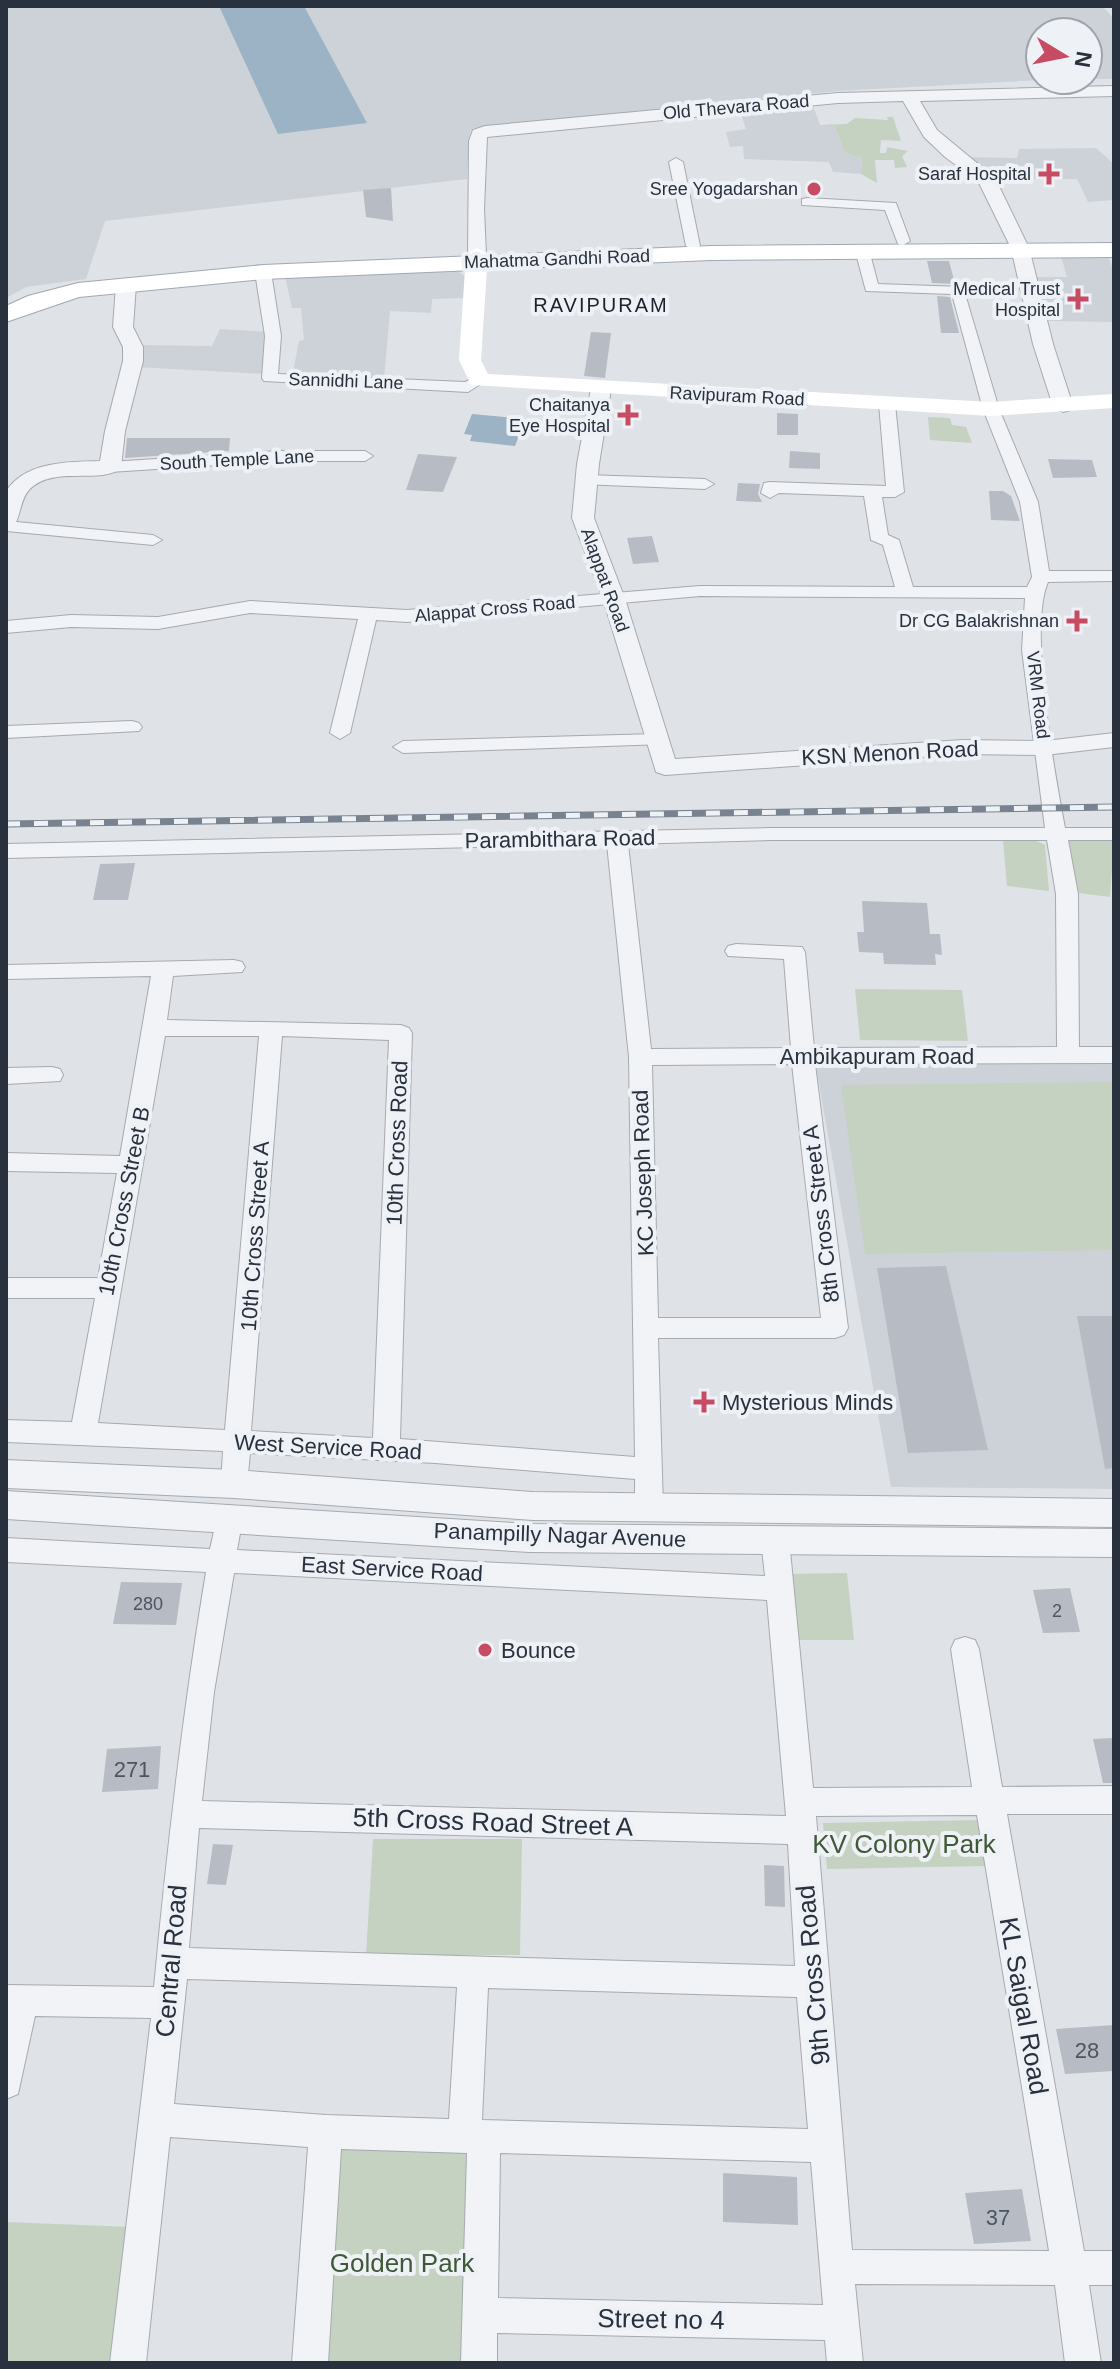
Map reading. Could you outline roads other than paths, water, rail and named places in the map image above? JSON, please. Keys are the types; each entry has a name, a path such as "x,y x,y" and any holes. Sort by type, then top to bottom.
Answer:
{"main road":[{"name":"Mahatma Gandhi Road","path":"6,315 24,300 76,283 136,275 693,246 903,241 1114,250"},
{"name":"Mahatma Gandhi Road","path":"24,300 78,290 263,272 477,258 1114,242"},
{"path":"477,258 470,360 479,380"},
{"name":"Ravipuram Road","path":"479,380 991,409 1114,401"}],"street":[{"name":"Old Thevara Road","path":"477,258 475,209 478,141 479,134 491,130 907,94 1114,91"},
{"path":"907,94 930,133 951,153 986,178 1018,244 1043,344 1063,406"},
{"path":"676,162 693,246"},
{"path":"807,202 891,206 903,241"},
{"name":"VRM Road","path":"862,250 871,288 958,290 991,409 1029,502 1038,585 1031,650 1050,800 1067,894 1068,1055"},
{"name":"Sannidhi Lane","path":"263,272 273,336 270,378 468,387 479,380"},
{"path":"126,285 123,327 133,347 133,361 115,431 110,467 43,474 28,479 17,488 6,524 153,540"},
{"name":"Alappat Road","path":"601,389 583,518 614,599 665,767"},
{"path":"770,490 895,492 887,404"},
{"name":"South Temple Lane","path":"110,467 278,456 365,456"},
{"path":"586,480 705,484"},
{"path":"872,491 880,540 890,540 905,591"},
{"name":"Alappat Cross Road","path":"6,627 71,621 158,623 250,607 407,616 700,591 905,591 1038,585 1114,576"},
{"path":"340,733 368,614"},
{"path":"6,732 132,727"},
{"path":"403,747 657,740"},
{"name":"KSN Menon Road","path":"665,767 963,747 1045,748 1114,740"},
{"name":"Parambithara Road","path":"6,851 770,834 1114,834"},
{"name":"KC Joseph Road","path":"617,838 640,1057 650,1523"},
{"path":"736,951 794,952 803,1057"},
{"path":"6,972 234,967"},
{"name":"10th Cross Street B","path":"83,1433 163,969"},
{"name":"10th Cross Road","path":"155,1028 401,1033 386,1451"},
{"name":"10th Cross Street A","path":"239,1443 271,1029"},
{"name":"Ambikapuram Road","path":"640,1057 1114,1055"},
{"name":"8th Cross Street A","path":"648,1328 835,1328 803,1057"},
{"path":"6,1076 52,1075"},
{"path":"6,1162 131,1165"},
{"path":"6,1288 107,1288"},
{"name":"West Service Road","path":"6,1431 83,1433 649,1469"},
{"path":"232,1500 239,1443"},
{"name":"Panampilly Nagar Avenue","path":"6,1474 529,1538 650,1523 773,1525 1114,1543"},
{"name":"Panampilly Nagar Avenue","path":"6,1505 232,1500"},
{"name":"Central Road","path":"128,2363 169,2003 185,1814 200,1692 232,1500"},
{"name":"Panampilly Nagar Avenue","path":"773,1525 1114,1513"},
{"name":"9th Cross Road","path":"773,1525 801,1816 845,2363"},
{"name":"East Service Road","path":"6,1550 778,1589"},
{"name":"KL Saigal Road","path":"965,1649 988,1802 1070,2267 1083,2363"},
{"name":"5th Cross Road Street A","path":"185,1814 801,1816 988,1802 1114,1800"},
{"path":"172,1963 812,1982"},
{"path":"473,1974 479,2363"},
{"path":"6,2083 14,2000 169,2003"},
{"path":"154,2119 326,2132 829,2146"},
{"path":"310,2363 326,2132"},
{"path":"839,2267 1114,2268"},
{"name":"Street no 4","path":"480,2315 843,2323"}],"water":[{"path":"219,6 304,6 367,123 278,134"},
{"path":"472,414 525,419 515,446 470,441 472,435 464,434"}],"railway":[{"path":"6,824 1114,807"}],"place":[{"name":"Saraf Hospital","path":"1049,174"},
{"name":"Sree Yogadarshan","path":"814,189"},
{"name":"Medical Trust Hospital","path":"1078,299"},
{"name":"Chaitanya Eye Hospital","path":"628,415"},
{"name":"Dr CG Balakrishnan","path":"1077,621"},
{"name":"Mysterious Minds","path":"704,1402"},
{"name":"Bounce","path":"485,1650"}],"district":[{"name":"RAVIPURAM","path":"601,305"}],"park label":[{"name":"KV Colony Park","path":"904,1844"},
{"name":"Golden Park","path":"402,2263"}]}
